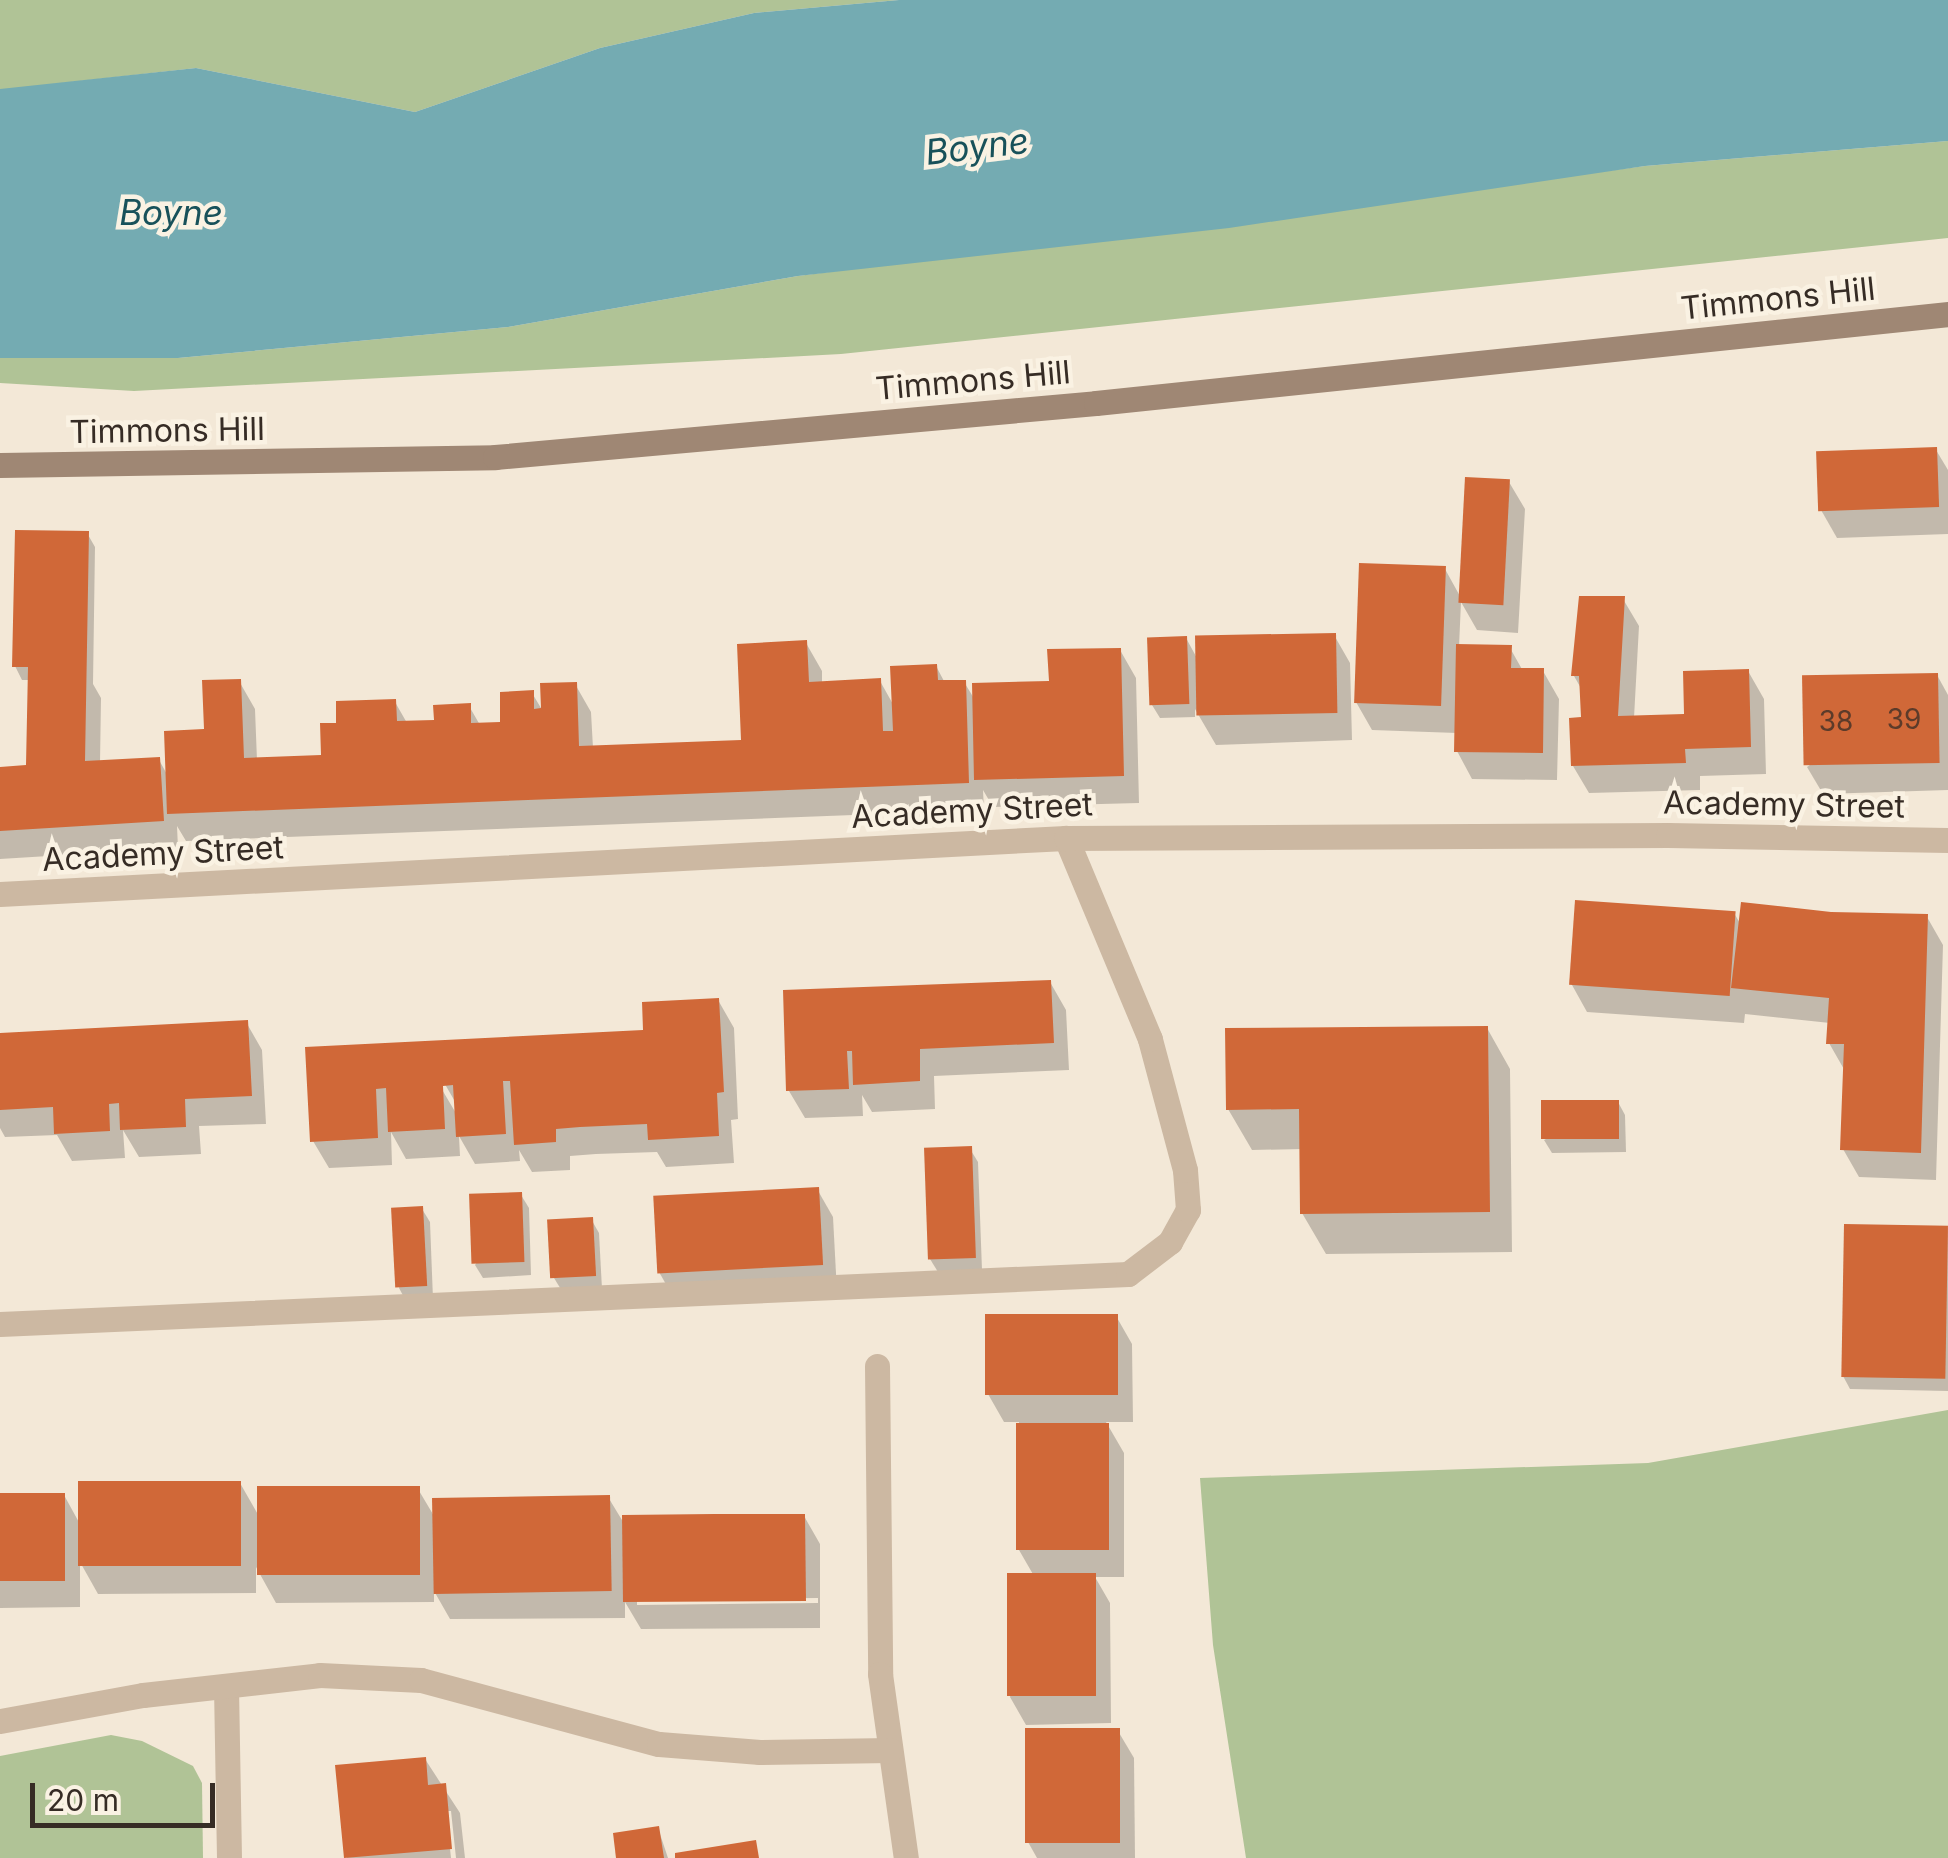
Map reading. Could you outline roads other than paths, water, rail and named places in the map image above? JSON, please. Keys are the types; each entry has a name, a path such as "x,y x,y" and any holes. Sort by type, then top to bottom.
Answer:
{"main road":[{"name":"Timmons Hill","path":"0,465 495,457 1096,402 1948,314"}],"street":[{"name":"Academy Street","path":"0,894 1066,838 1668,835 1948,840"},
{"path":"0,1324 1128,1274 1170,1242 1188,1210 1185,1170 1150,1039 1066,838"},
{"path":"877,1366 880,1674 906,1858"},
{"path":"0,1721 143,1695 320,1675 420,1680 659,1744 760,1752 890,1750"},
{"path":"226,1686 229,1858"}],"water":[{"name":"Boyne","path":"899,0 1948,0 1948,141 1645,166 1229,228 798,276 508,327 178,358 0,358 0,89 196,68 415,112 600,48 754,13"}]}
